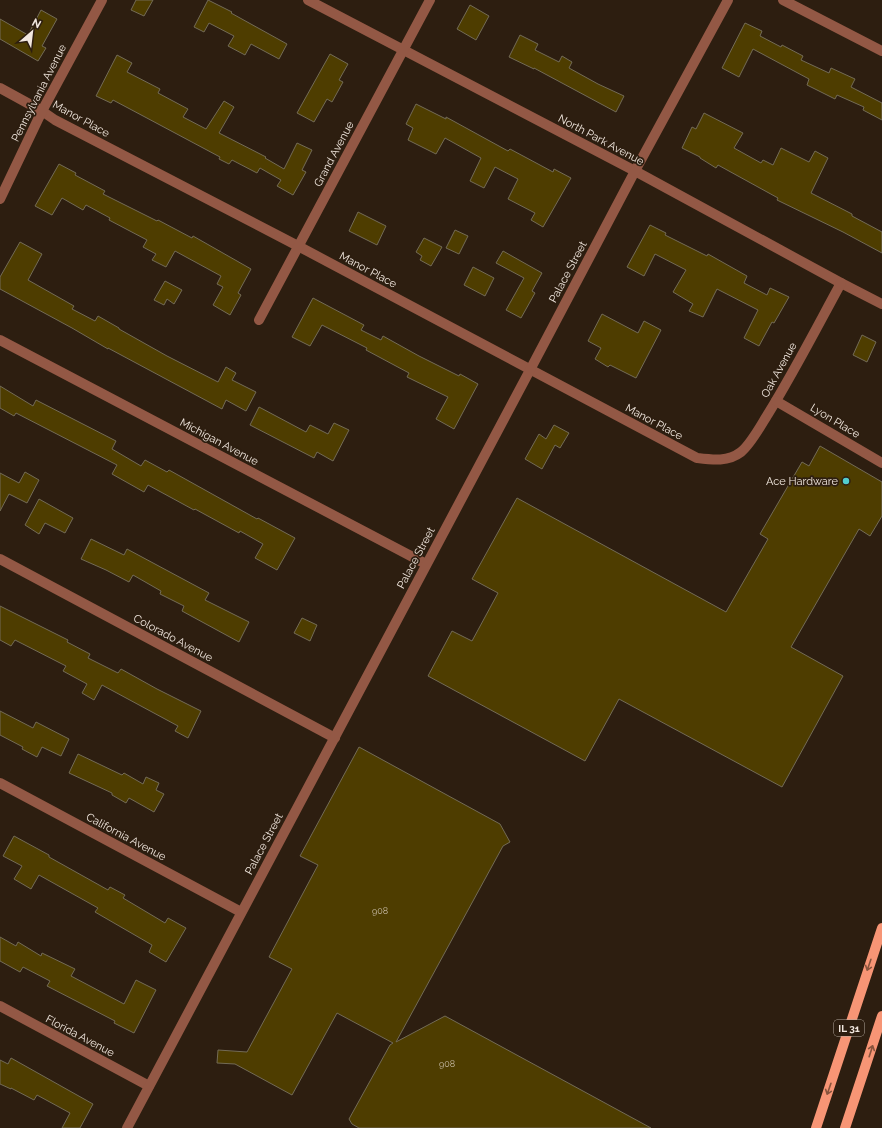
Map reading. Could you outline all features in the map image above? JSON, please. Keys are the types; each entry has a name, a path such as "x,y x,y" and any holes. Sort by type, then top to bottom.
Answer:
{"main road":[{"name":"IL 31","path":"816,1128 882,928"},
{"path":"845,1128 882,1016"}],"street":[{"name":"Pennsylvania Avenue","path":"0,199 42,111 102,0"},
{"name":"North Park Avenue","path":"308,0 635,171 882,304"},
{"name":"Grand Avenue","path":"259,320 430,0"},
{"name":"Palace Street","path":"127,1128 635,171 728,0"},
{"path":"783,0 882,51"},
{"name":"Manor Place","path":"0,88 42,111 55,120 298,246 697,458 714,461 728,459"},
{"name":"Oak Avenue","path":"728,459 742,452 755,435 841,283"},
{"name":"Michigan Avenue","path":"0,340 426,564"},
{"name":"Lyon Place","path":"776,400 882,463"},
{"name":"Colorado Avenue","path":"0,559 334,738"},
{"name":"California Avenue","path":"0,783 241,912"},
{"name":"Florida Avenue","path":"0,1006 149,1086"}],"building":[{"path":"136,0 153,0 144,16 131,10"},
{"path":"208,0 287,44 279,59 251,44 245,55 228,46 234,36 209,23 204,32 194,27"},
{"path":"470,5 489,16 476,40 457,29"},
{"path":"41,10 57,19 42,46 46,48 38,61 0,39 0,19 28,35"},
{"path":"745,23 762,31 760,36 803,56 801,60 829,73 831,68 855,79 851,87 882,103 882,120 863,110 864,107 837,95 835,99 807,85 809,79 753,49 739,77 722,68"},
{"path":"520,35 538,44 535,50 559,62 562,56 572,62 569,68 624,96 616,112 534,68 509,57"},
{"path":"330,54 348,64 339,80 343,82 332,102 327,99 314,122 297,113"},
{"path":"117,55 132,63 127,72 160,89 158,93 188,109 183,117 206,129 224,101 234,107 219,133 266,157 265,158 284,169 297,143 312,150 302,170 306,172 293,195 277,186 281,180 260,168 257,173 232,160 229,164 219,159 220,157 113,100 111,103 96,96"},
{"path":"416,104 446,119 446,117 508,151 510,149 553,172 554,169 571,178 543,227 531,220 535,213 508,199 518,179 495,167 484,188 470,181 481,158 445,138 436,154 408,140 413,128 406,124"},
{"path":"704,113 743,133 734,148 761,163 763,160 773,165 781,148 809,162 815,151 828,158 811,193 852,214 852,216 882,232 882,253 777,200 778,198 718,165 716,168 700,157 682,148 692,127 696,129"},
{"path":"59,164 76,173 75,175 105,191 103,194 192,238 193,236 251,269 238,293 241,295 230,315 213,305 223,287 217,284 221,276 175,251 166,267 152,260 156,254 143,247 147,240 109,220 110,218 86,205 83,210 62,198 52,215 35,206"},
{"path":"358,212 386,226 377,245 349,231"},
{"path":"650,225 666,233 665,235 707,256 708,254 747,276 744,283 767,295 770,288 789,297 774,323 772,322 759,346 744,338 758,310 717,289 703,317 689,311 693,304 673,292 686,270 655,254 644,276 627,267"},
{"path":"455,230 468,236 459,254 446,248"},
{"path":"424,238 442,247 431,266 420,260 422,256 416,252"},
{"path":"20,242 42,254 28,280 74,306 72,309 95,321 98,316 167,356 218,382 226,367 236,373 232,380 256,392 246,411 226,400 222,409 108,349 0,289 0,277"},
{"path":"503,251 542,273 532,291 535,293 521,318 506,310 524,278 496,263"},
{"path":"473,267 494,278 485,296 464,285"},
{"path":"165,281 182,290 174,304 167,299 164,305 154,300"},
{"path":"313,298 364,325 361,330 381,340 383,336 419,356 459,376 460,374 478,384 454,429 436,419 448,397 407,377 409,373 366,350 367,348 322,325 310,346 292,337"},
{"path":"602,314 638,333 644,321 661,330 636,378 610,365 608,367 595,359 601,348 588,341"},
{"path":"862,335 876,342 867,362 853,355"},
{"path":"0,386 33,406 36,400 116,441 112,449 141,466 145,460 167,472 169,470 257,519 258,518 295,538 277,570 255,558 263,544 240,531 239,533 195,509 194,510 148,485 144,492 112,474 117,465 16,413 14,416 0,408"},
{"path":"259,407 306,432 310,425 328,434 334,423 349,430 333,461 317,452 314,458 250,425"},
{"path":"554,425 569,433 560,448 555,445 542,469 525,459 539,434 546,439"},
{"path":"820,446 882,482 882,516 870,536 859,529 791,647 843,676 782,787 619,699 585,761 428,676 452,631 472,641 498,593 472,579 517,498 726,612 768,539 760,534 802,462 809,466"},
{"path":"25,472 39,480 27,503 9,494 0,511 0,473 19,483"},
{"path":"39,499 73,518 65,533 45,523 39,534 25,525"},
{"path":"91,539 124,555 127,549 209,593 205,600 249,622 239,642 182,611 184,606 160,594 161,591 133,575 129,582 81,559"},
{"path":"0,606 68,640 67,642 90,654 88,658 118,673 121,669 201,711 188,738 175,731 178,726 102,685 94,700 82,693 87,684 63,671 66,666 15,640 11,646 0,640"},
{"path":"302,618 317,625 310,641 294,633"},
{"path":"0,711 33,728 36,722 69,739 61,756 42,747 37,757 22,749 23,747 0,735"},
{"path":"359,747 500,824 510,842 503,846 396,1042 445,1016 651,1128 359,1128 352,1124 349,1119 390,1045 393,1043 337,1013 292,1095 235,1064 217,1063 218,1050 247,1052 292,969 269,957 318,865 300,856"},
{"path":"78,754 122,775 124,773 143,784 146,777 159,783 156,790 164,794 154,812 129,798 126,803 112,795 112,793 69,773"},
{"path":"14,836 108,890 110,887 125,895 123,898 165,923 168,918 186,928 166,962 149,952 152,945 95,912 98,908 39,875 31,889 14,879 22,866 3,856"},
{"path":"0,937 16,946 18,942 41,956 42,953 75,969 71,976 124,1004 136,980 156,990 134,1033 114,1023 115,1021 47,986 50,981 23,967 20,972 0,961"},
{"path":"11,1058 93,1104 80,1128 62,1128 70,1113 37,1095 34,1100 0,1084 0,1060 8,1064"}],"place":[{"name":"Ace Hardware","path":"846,481"}]}
